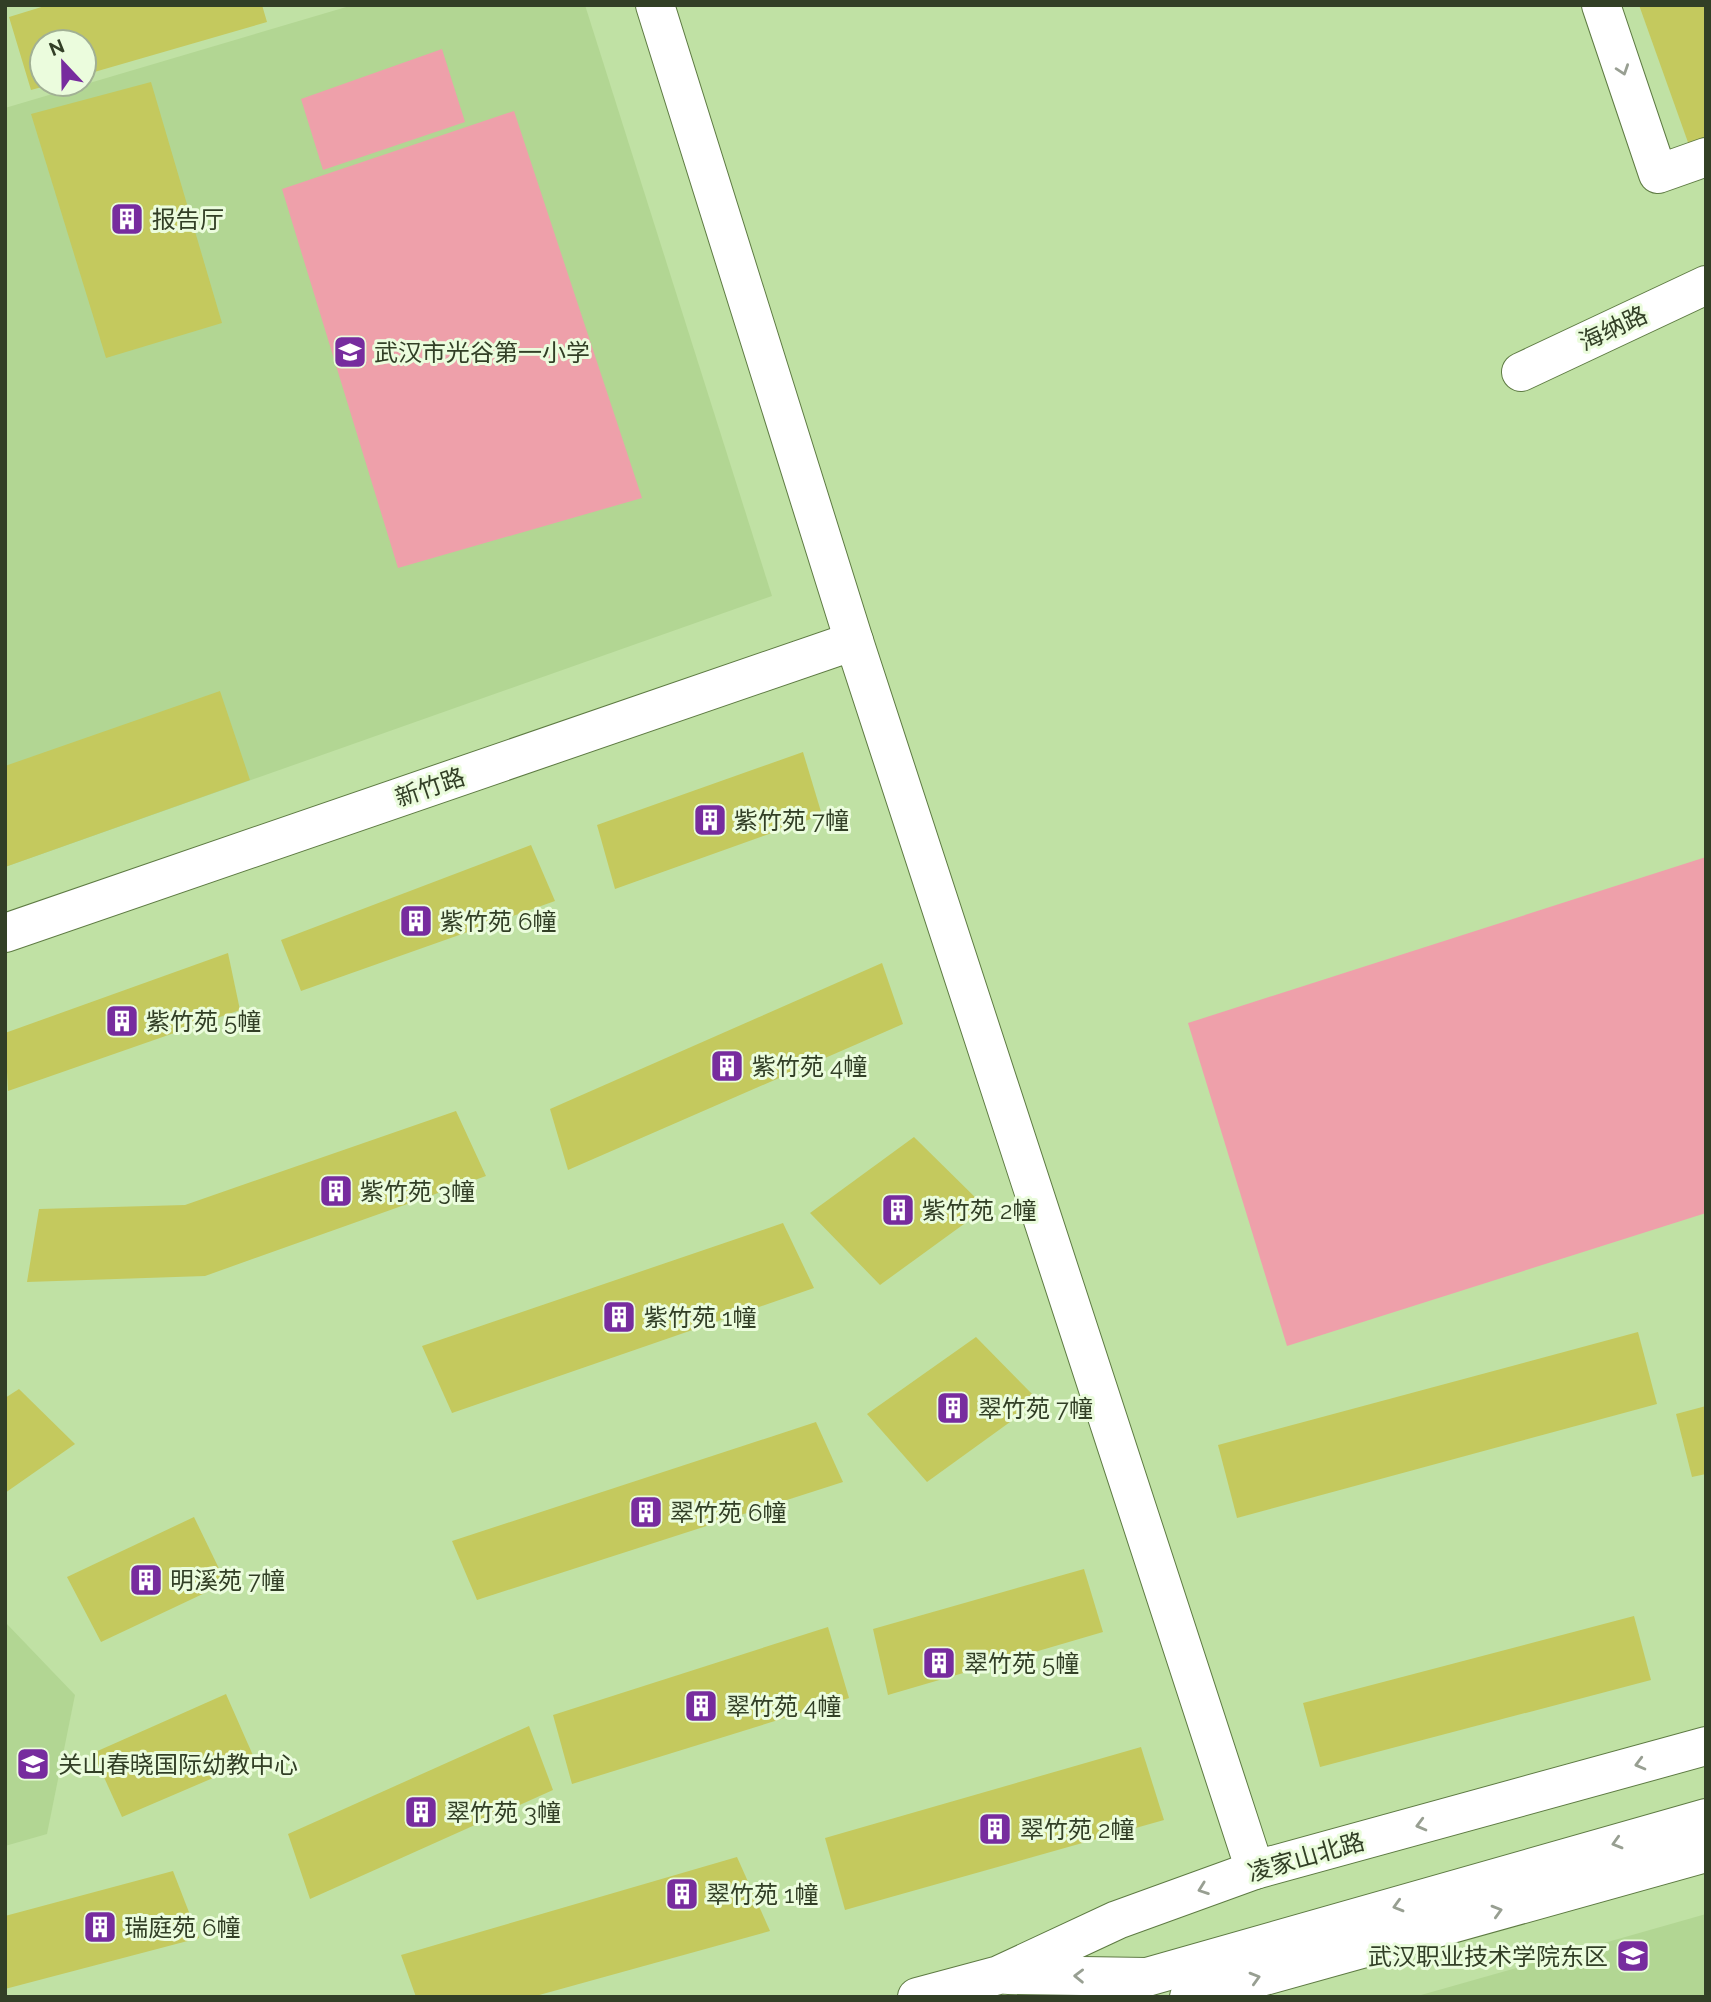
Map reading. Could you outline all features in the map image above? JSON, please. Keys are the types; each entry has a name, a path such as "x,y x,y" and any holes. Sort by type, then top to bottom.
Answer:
{"main road":[{"path":"655,5 854,641 1255,1870"},
{"path":"1601,5 1658,174 1706,157"},
{"name":"海纳路","path":"1521,372 1706,285"},
{"name":"新竹路","path":"5,933 854,641"},
{"name":"凌家山北路","path":"917,1997 999,1975 1117,1920 1255,1870 1706,1746"},
{"path":"999,1975 1147,1977 1706,1818"},
{"path":"1189,1997 1706,1853"}],"shaded area":[{"name":"武汉市光谷第一小学","path":"353,5 585,5 772,596 5,867 5,108 39,98 98,98 98,80"},
{"path":"442,49 465,122 323,170 301,99"},
{"path":"514,111 642,498 398,568 282,189"},
{"path":"1706,857 1706,1213 1287,1346 1188,1023"},
{"name":"关山春晓国际幼教中心","path":"5,1622 75,1695 47,1834 5,1846"},
{"name":"武汉职业技术学院东区","path":"1706,1914 1706,1997 1414,1997"}],"building":[{"path":"48,5 262,5 267,22 98,71 98,28 28,28 28,80 9,17"},
{"path":"1639,5 1706,5 1706,142 1690,148"},
{"name":"报告厅","path":"151,82 222,323 106,358 31,114"},
{"path":"220,691 250,780 5,867 5,766"},
{"name":"紫竹苑 7幢","path":"803,752 822,815 615,889 597,825"},
{"name":"紫竹苑 6幢","path":"531,845 555,901 301,991 281,940"},
{"name":"紫竹苑 5幢","path":"228,953 240,1010 8,1091 5,1033"},
{"name":"紫竹苑 4幢","path":"882,963 903,1024 568,1170 550,1109"},
{"name":"紫竹苑 3幢","path":"456,1111 486,1176 205,1276 27,1282 39,1209 185,1205"},
{"name":"紫竹苑 2幢","path":"914,1137 986,1208 880,1285 810,1213"},
{"name":"紫竹苑 1幢","path":"783,1223 814,1288 452,1413 422,1346"},
{"path":"1638,1332 1657,1404 1237,1518 1218,1445"},
{"name":"翠竹苑 7幢","path":"976,1337 1039,1401 927,1482 867,1414"},
{"path":"19,1389 75,1444 5,1493 5,1398"},
{"path":"1706,1406 1706,1474 1692,1477 1676,1414"},
{"name":"翠竹苑 6幢","path":"816,1422 843,1482 477,1600 452,1541"},
{"name":"明溪苑 7幢","path":"194,1517 226,1583 101,1642 67,1577"},
{"name":"翠竹苑 5幢","path":"1084,1569 1103,1632 888,1695 873,1629"},
{"path":"1634,1616 1651,1680 1320,1767 1303,1703"},
{"name":"翠竹苑 4幢","path":"828,1627 849,1698 572,1784 553,1715"},
{"path":"226,1694 255,1760 122,1817 93,1753"},
{"name":"翠竹苑 3幢","path":"529,1726 553,1790 310,1899 288,1834"},
{"name":"翠竹苑 2幢","path":"1141,1747 1164,1820 845,1910 825,1838"},
{"name":"翠竹苑 1幢","path":"737,1857 770,1931 532,1997 416,1997 401,1955"},
{"name":"瑞庭苑 6幢","path":"173,1871 199,1938 5,1989 5,1916"}],"place":[{"name":"报告厅","path":"127,219"},
{"name":"武汉市光谷第一小学","path":"350,352"},
{"name":"紫竹苑 7幢","path":"710,820"},
{"name":"紫竹苑 6幢","path":"416,921"},
{"name":"紫竹苑 5幢","path":"122,1021"},
{"name":"紫竹苑 4幢","path":"727,1066"},
{"name":"紫竹苑 3幢","path":"336,1191"},
{"name":"紫竹苑 2幢","path":"898,1210"},
{"name":"紫竹苑 1幢","path":"619,1317"},
{"name":"翠竹苑 7幢","path":"953,1408"},
{"name":"翠竹苑 6幢","path":"646,1512"},
{"name":"明溪苑 7幢","path":"146,1580"},
{"name":"翠竹苑 5幢","path":"939,1663"},
{"name":"翠竹苑 4幢","path":"701,1706"},
{"name":"关山春晓国际幼教中心","path":"33,1764"},
{"name":"翠竹苑 3幢","path":"421,1812"},
{"name":"翠竹苑 2幢","path":"995,1829"},
{"name":"翠竹苑 1幢","path":"682,1894"},
{"name":"瑞庭苑 6幢","path":"100,1927"},
{"name":"武汉职业技术学院东区","path":"1633,1956"}]}
